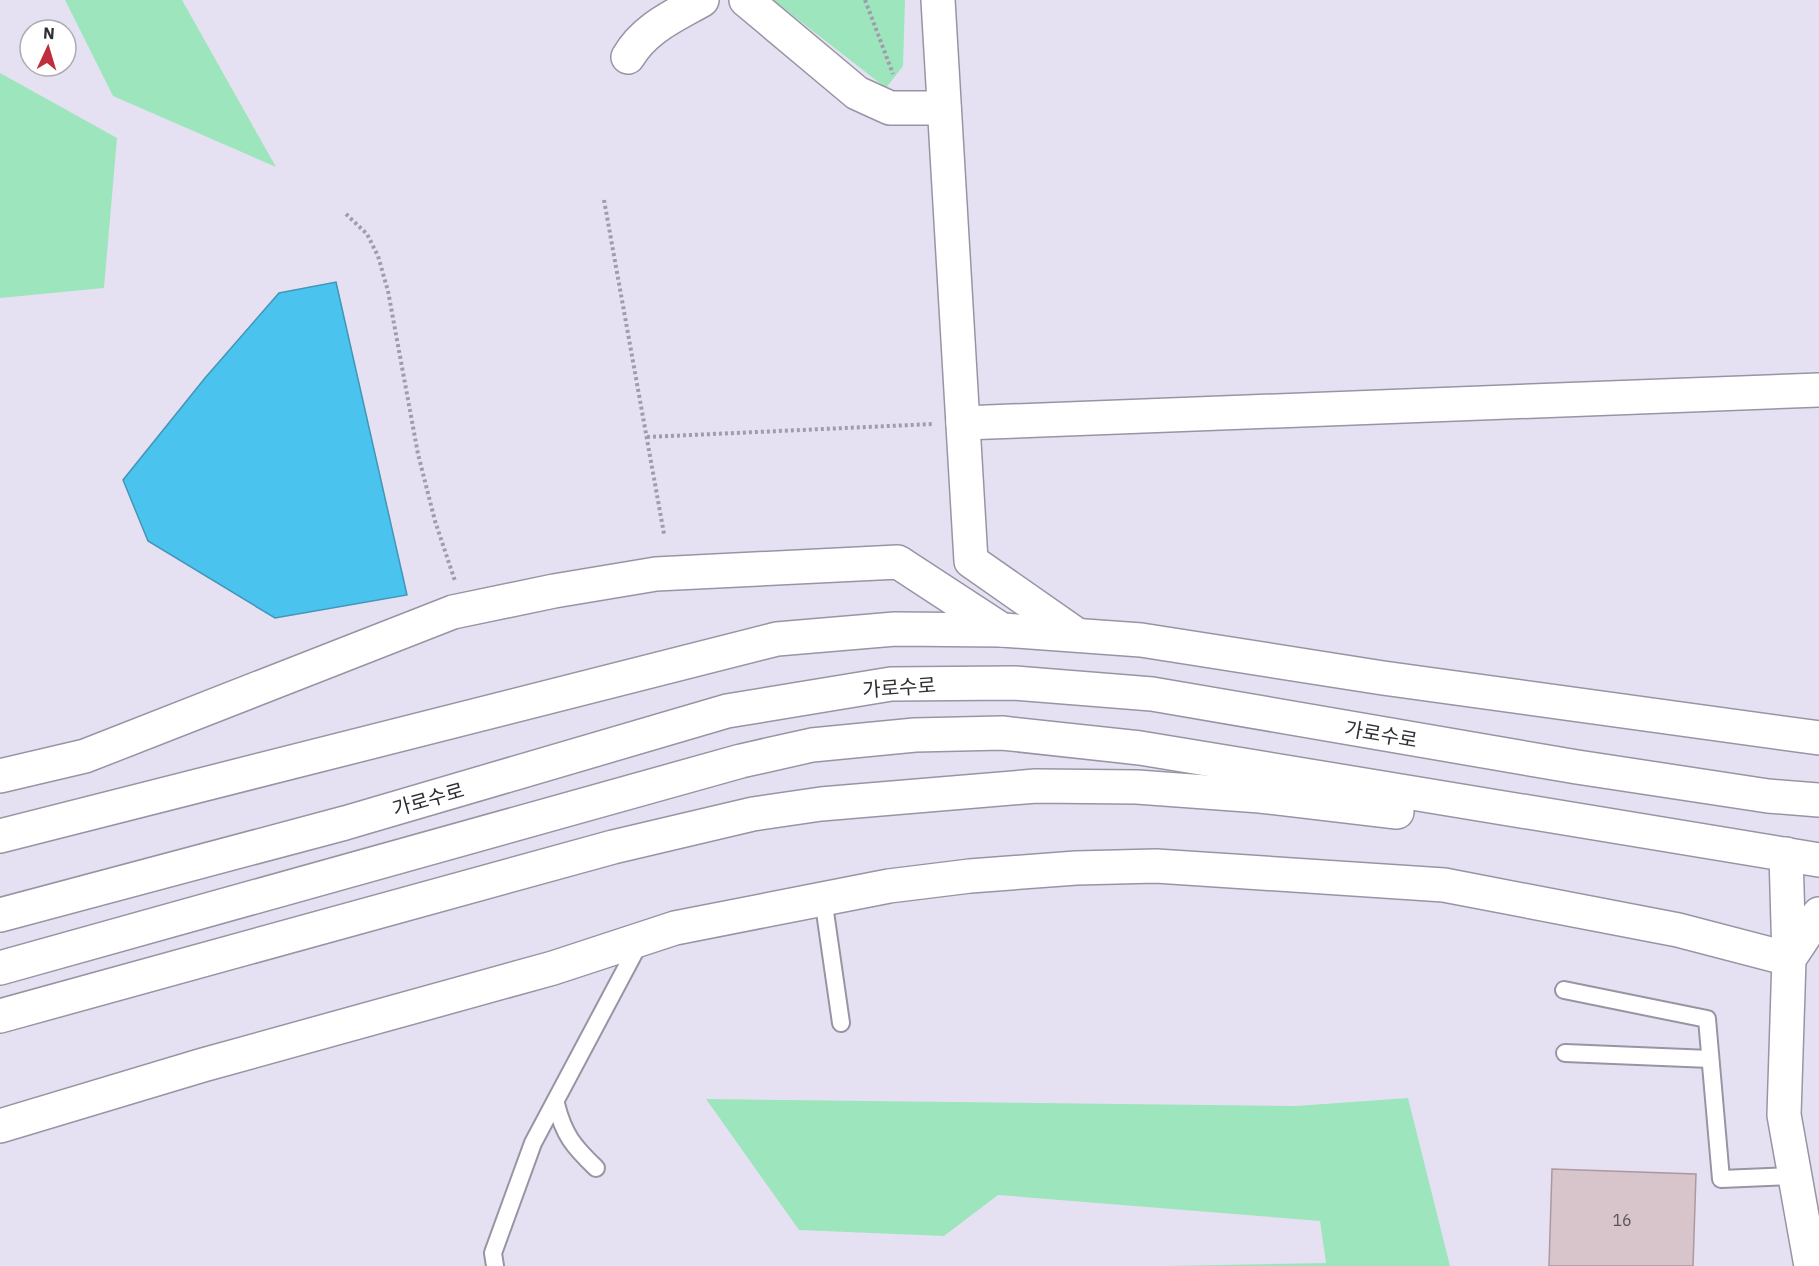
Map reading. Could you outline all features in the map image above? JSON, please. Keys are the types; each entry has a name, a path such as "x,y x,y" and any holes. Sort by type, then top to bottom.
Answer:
{"main road":[{"path":"628,57 639,39 657,25 702,0"},
{"path":"746,0 856,93 890,108 934,108"},
{"path":"938,0 934,108 963,423 971,561 1077,635"},
{"path":"963,423 1819,390"},
{"path":"0,776 85,756 342,654 465,610 554,591 656,574 898,562 1002,630"},
{"path":"0,836 777,639 895,629 1002,630 1141,640 1407,681 1819,738"},
{"name":"가로수로","path":"0,915 345,823 727,711 891,684 1014,683 1152,694 1589,769 1768,796 1819,800"},
{"path":"0,968 741,761 812,745 915,735 1002,733 1140,748 1819,860"},
{"path":"0,1016 613,847 753,814 821,804 1036,786 1137,787 1260,796 1427,815 1556,818"},
{"path":"0,842 32,827"},
{"path":"1785,854 1789,959 1784,1115 1811,1266"},
{"path":"0,1126 215,1062 553,969 675,928 823,898 958,878 1076,868 1156,866 1444,885 1678,930 1789,959"},
{"path":"1789,959 1818,917"}],"lane":[{"path":"823,898 841,1023"},
{"path":"493,1265 493,1253 533,1143 556,1104 642,939"},
{"path":"1564,990 1707,1019 1721,1179 1795,1176"},
{"path":"1565,1053 1710,1059"},
{"path":"556,1104 562,1128 573,1146 596,1168"}],"path":[{"path":"865,0 893,73 934,108"},
{"path":"604,200 664,534"},
{"path":"346,214 367,234 378,256 388,291 425,486 465,610"},
{"path":"647,437 963,423"}],"green space":[{"path":"65,0 182,0 276,167 113,96 78,26 78,18 74,18"},
{"path":"773,0 905,0 903,66 886,88"},
{"path":"0,73 117,138 104,288 0,298"},
{"path":"1408,1098 1450,1266 1169,1266 1326,1263 1320,1221 998,1195 944,1236 799,1230 706,1099 1296,1106"}],"water":[{"path":"336,282 407,595 275,618 148,541 123,480 205,378 279,293"}],"building":[{"path":"1552,1169 1696,1174 1693,1266 1549,1266"}]}
